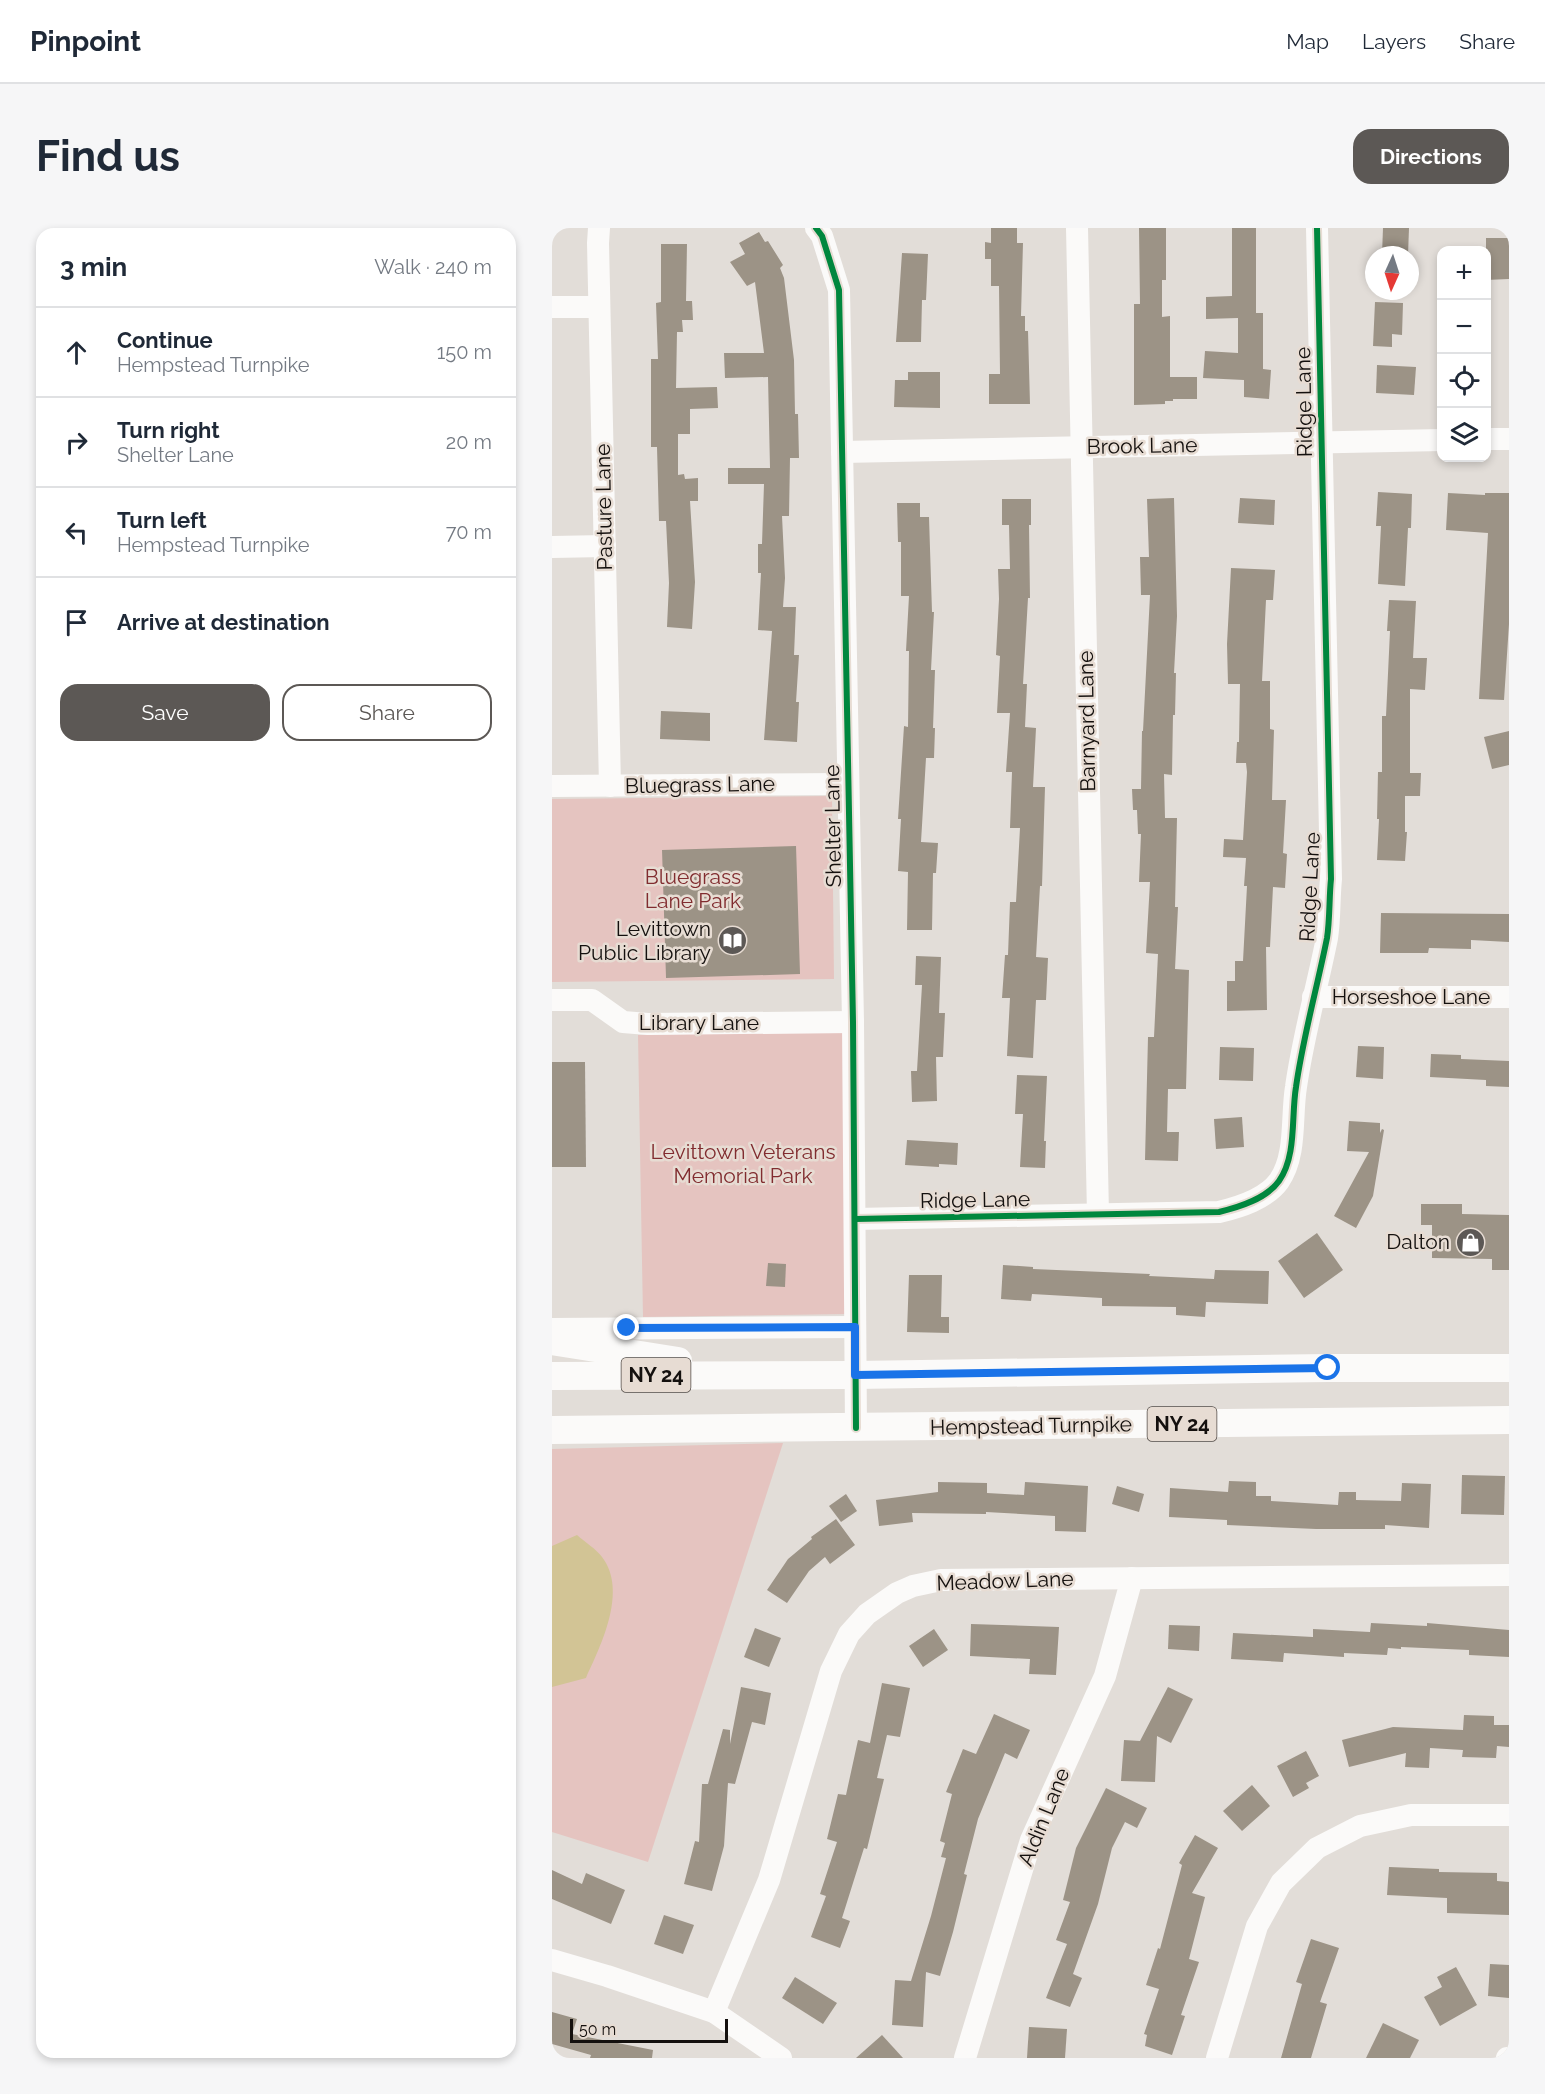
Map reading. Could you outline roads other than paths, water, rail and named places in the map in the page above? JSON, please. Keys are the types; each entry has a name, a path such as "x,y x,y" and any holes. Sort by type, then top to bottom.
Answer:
{"main road":[{"path":"552,1341 760,1375"},
{"name":"NY 24","path":"552,1376 1509,1368"},
{"name":"Hempstead Turnpike","path":"552,1430 1509,1420"}],"street":[{"name":"Pasture Lane","path":"599,228 610,786"},
{"name":"Shelter Lane","path":"816,228 822,236 839,290 853,1022 856,1428"},
{"name":"Barnyard Lane","path":"1077,228 1098,1214"},
{"name":"Ridge Lane","path":"855,1219 1219,1212 1242,1207 1271,1190 1281,1179 1290,1157 1295,1088 1327,936 1330,879 1317,228"},
{"path":"552,307 599,307"},
{"path":"1491,439 1509,439"},
{"name":"Brook Lane","path":"842,452 1437,440"},
{"path":"552,547 605,546"},
{"name":"Bluegrass Lane","path":"552,786 848,783"},
{"name":"Horseshoe Lane","path":"1313,997 1509,997"},
{"name":"Library Lane","path":"552,1000 592,1000 623,1022 648,1024 853,1022"},
{"path":"552,1329 855,1327"},
{"name":"Meadow Lane","path":"714,2012 769,1880 831,1671 849,1634 867,1614 897,1593 912,1586 941,1580 1509,1575"},
{"name":"Aldin Lane","path":"965,2058 1031,1840 1105,1676 1132,1578"},
{"path":"1217,2058 1257,1926 1281,1882 1317,1848 1360,1826 1411,1815 1509,1815"},
{"path":"552,1960 714,2012 781,2058"}],"place":[{"name":"Levittown Public Library","path":"732,941"},
{"name":"Dalton","path":"1471,1242"}],"park label":[{"name":"Bluegrass Lane Park","path":"693,889"},
{"name":"Levittown Veterans Memorial Park","path":"743,1164"}]}
